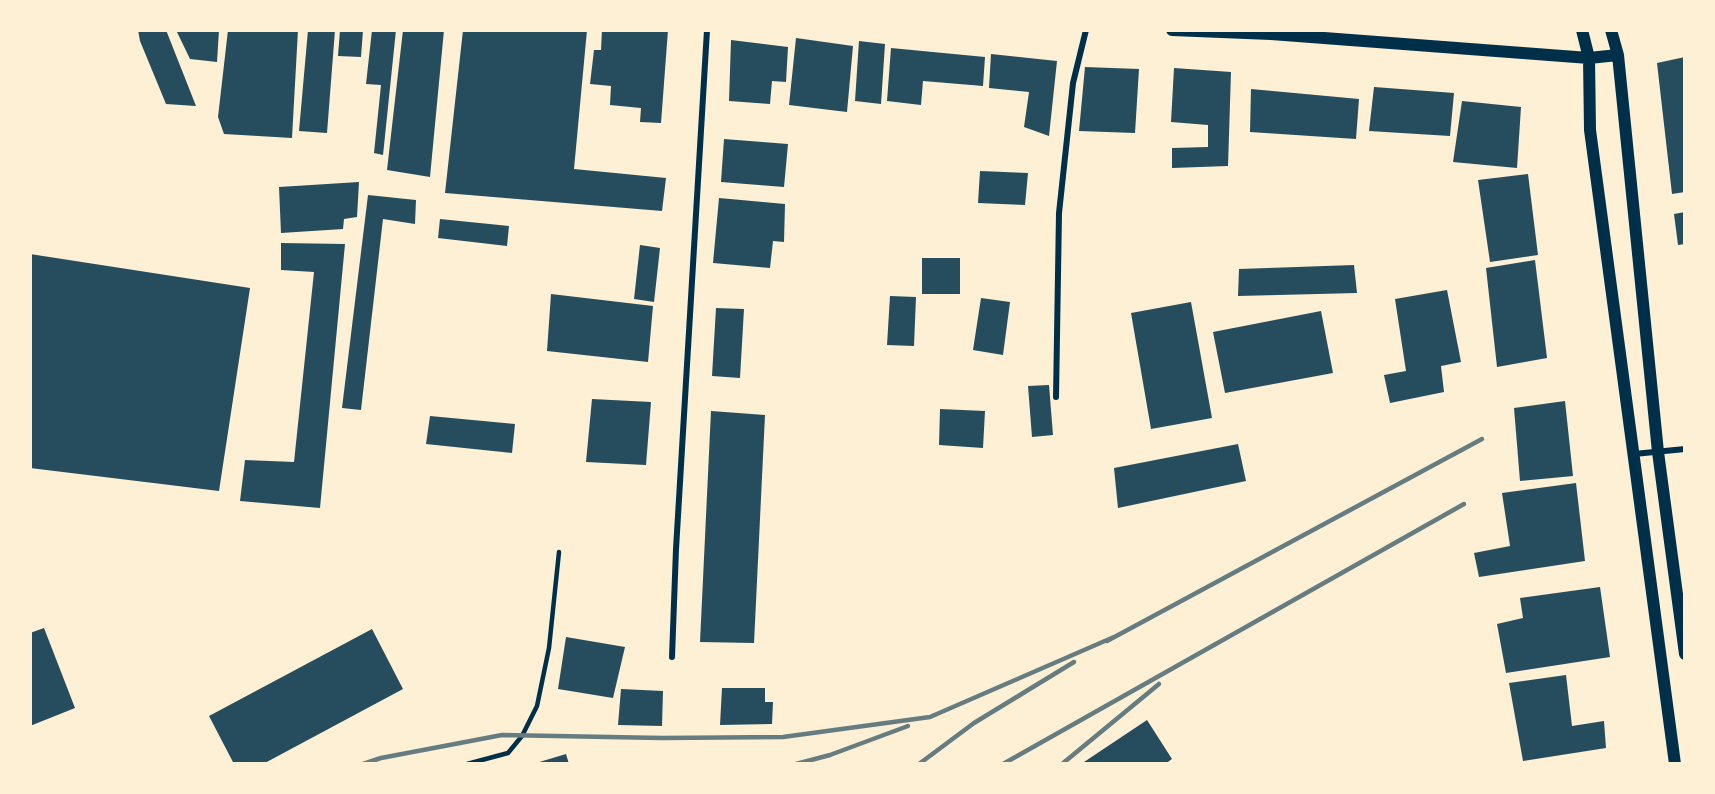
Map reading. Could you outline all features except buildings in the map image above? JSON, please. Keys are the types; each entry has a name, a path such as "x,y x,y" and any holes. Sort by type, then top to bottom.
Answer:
{"main road":[{"path":"1172,30 1282,35 1589,58 1618,55"},
{"path":"1582,30 1589,58 1590,130 1675,764"},
{"path":"1611,30 1618,55 1658,452 1685,654"}],"street":[{"path":"672,657 676,549 707,30"},
{"path":"1056,397 1059,213 1073,83 1086,30"},
{"path":"1633,454 1685,449"}],"lane":[{"path":"467,764 507,753 522,736 537,706 549,648 559,552"}],"railway":[{"path":"1107,641 1482,439"},
{"path":"1003,764 1464,504"},
{"path":"363,764 381,758 502,735 662,738 783,737 930,717 1114,637"},
{"path":"919,764 974,723 1074,662"},
{"path":"1062,764 1159,684"},
{"path":"796,764 830,755 908,726"}]}
